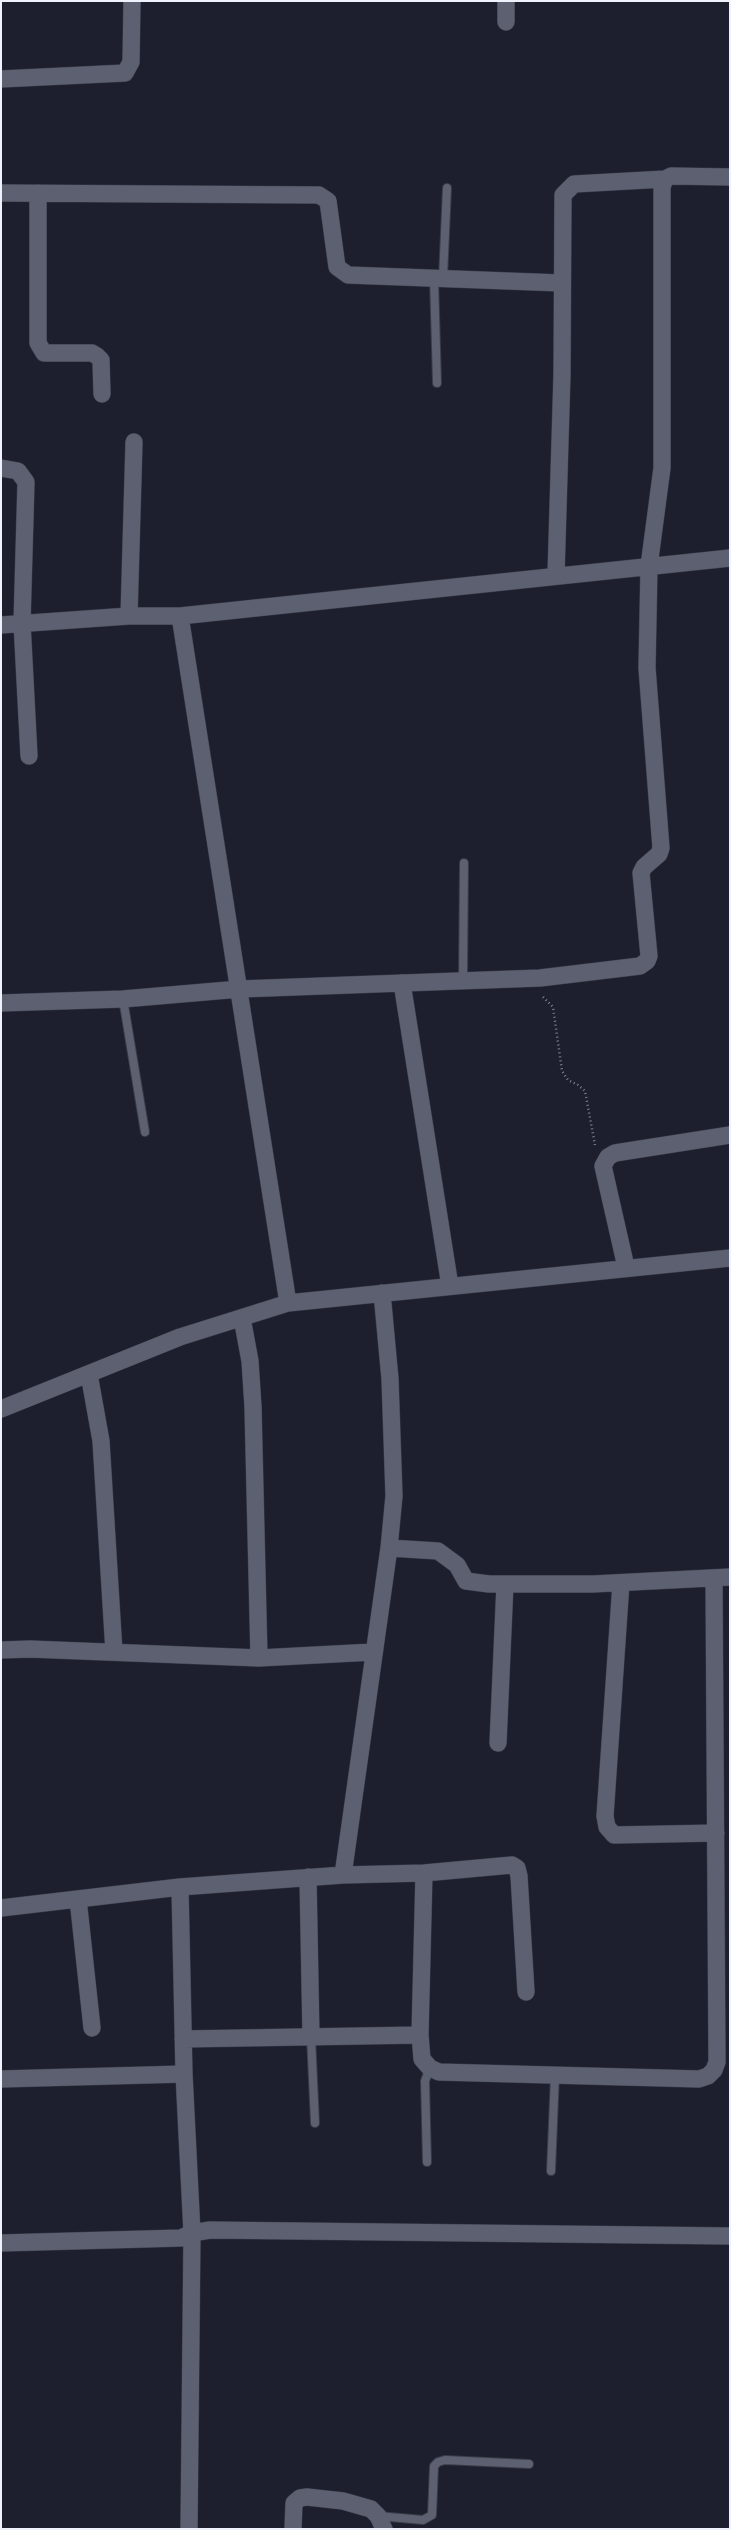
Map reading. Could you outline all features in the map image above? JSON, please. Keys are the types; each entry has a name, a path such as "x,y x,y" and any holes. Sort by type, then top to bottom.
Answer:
{"street":[{"path":"1,79 126,73 132,62 132,1"},
{"path":"506,1 506,22"},
{"path":"556,575 562,374 561,206 563,195 568,188 574,184 665,180 671,176 730,177"},
{"path":"1,1003 123,999 240,988 522,979 640,966 647,961 649,956 640,873 644,867 659,854 661,848 647,696 649,566 662,468 662,187 665,180"},
{"path":"1,193 319,195 328,201 337,267 341,272 348,275 561,283"},
{"path":"38,193 38,343 40,350 44,353 92,352 98,356 101,360 102,394"},
{"path":"129,616 134,442"},
{"path":"1,468 18,471 26,482 22,623 29,756"},
{"path":"1,625 129,616 180,616 556,575 730,558"},
{"path":"180,616 240,988 288,1303"},
{"path":"402,983 450,1286"},
{"path":"626,1267 603,1166 608,1157 616,1152 730,1135"},
{"path":"1,1409 180,1337 288,1303 626,1267 730,1258"},
{"path":"343,1875 373,1652 389,1548 394,1496 394,1435 382,1293"},
{"path":"242,1318 250,1361 253,1407 260,1658"},
{"path":"89,1374 101,1441 114,1652"},
{"path":"389,1548 438,1551 457,1565 466,1581 505,1584 621,1583 722,1577 716,1833 717,2062 714,2070 708,2076 699,2079 439,2072 430,2068 422,2059 420,2035 424,1873"},
{"path":"621,1583 605,1816 607,1827 614,1835 716,1833"},
{"path":"498,1743 505,1584"},
{"path":"1,1650 30,1648 260,1658 373,1652"},
{"path":"1,1908 180,1887 343,1875 424,1873 512,1865 517,1868 520,1876 526,1992"},
{"path":"308,1878 311,2037"},
{"path":"180,1887 184,2074 192,2233 189,2529"},
{"path":"78,1899 92,2028"},
{"path":"183,2039 420,2035"},
{"path":"1,2079 184,2074"},
{"path":"1,2243 181,2238 192,2233 210,2230 730,2236"},
{"path":"293,2529 294,2503 300,2498 360,2505 371,2510 381,2522"}],"lane":[{"path":"437,383 439,278 447,188"},
{"path":"463,981 464,863"},
{"path":"123,999 145,1132"},
{"path":"311,2037 315,2123"},
{"path":"427,2162 425,2081 430,2068"},
{"path":"551,2171 555,2075"},
{"path":"381,2522 423,2520 432,2515 434,2466 438,2462 445,2460 529,2464"}],"path":[{"path":"522,979 553,1007 562,1071 568,1080 578,1085 585,1092 596,1147 608,1157"}]}
